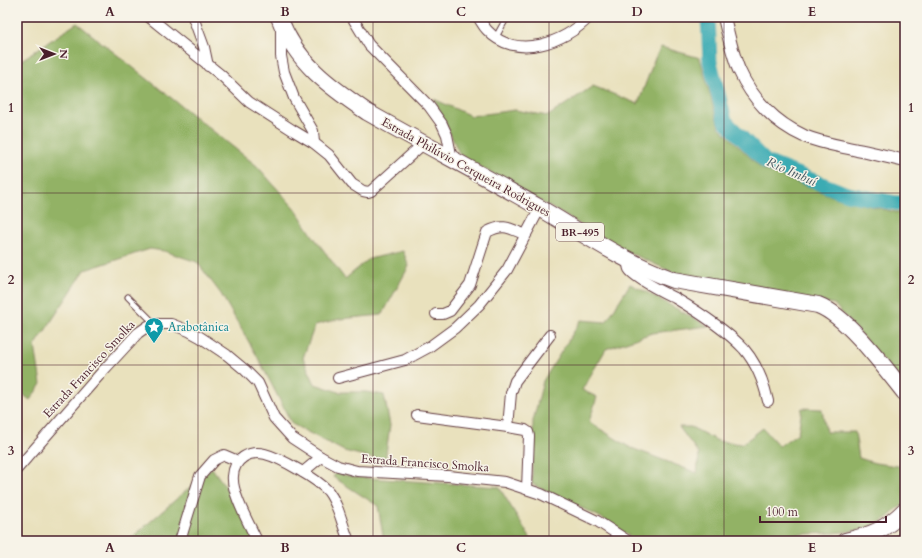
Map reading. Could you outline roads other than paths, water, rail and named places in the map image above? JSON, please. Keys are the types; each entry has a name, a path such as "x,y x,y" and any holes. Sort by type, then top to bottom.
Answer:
{"main road":[{"name":"Estrada Philúvio Cerqueira Rodrigues","path":"280,19 298,54 317,75 367,112 540,208 627,260 656,274 674,280 828,308 857,336 905,393"},
{"path":"845,541 868,536 884,528 905,510"}],"street":[{"path":"149,17 249,102 314,143 329,155 352,184 363,191 371,191 423,144"},
{"path":"193,17 204,47 208,66"},
{"path":"352,17 369,45 429,106 442,124 452,158"},
{"path":"478,17 487,30 496,37 504,42 518,47 539,45 563,37 590,17"},
{"path":"724,17 739,69 756,99 773,116 789,128 805,136 832,144 905,161"},
{"path":"280,19 281,56 284,72 294,98 313,131 314,143"},
{"path":"338,378 405,360 429,347 455,328 479,305 507,270 540,208"},
{"path":"436,314 444,314 450,311 470,285 487,232 496,227 507,227 526,235"},
{"path":"627,260 629,270 638,278 677,300 722,330 744,350 754,365 766,390 768,401"},
{"name":"Estrada Francisco Smolka","path":"17,469 138,333 148,326 155,324 171,324 190,330 227,355 258,383 274,418 292,438 338,466 357,471 448,476 505,482 527,489 597,521 628,541"},
{"path":"508,427 511,393 515,381 550,335"},
{"path":"417,415 508,427 525,430 528,432 527,489"},
{"path":"257,541 236,496 234,488 233,475 238,461 247,454 265,454 303,472 327,490 334,501 349,541"},
{"path":"180,541 200,476 214,460 224,455 238,461"},
{"path":"303,472 321,457"},
{"path":"896,541 905,539"}],"lane":[{"path":"496,37 507,17"},
{"path":"128,297 155,324"}],"waterway":[{"name":"Rio Imbuí","path":"708,17 710,62 725,121 766,162 847,194 896,203 905,203"}],"place":[{"name":"Arabotânica","path":"154,344"}]}
